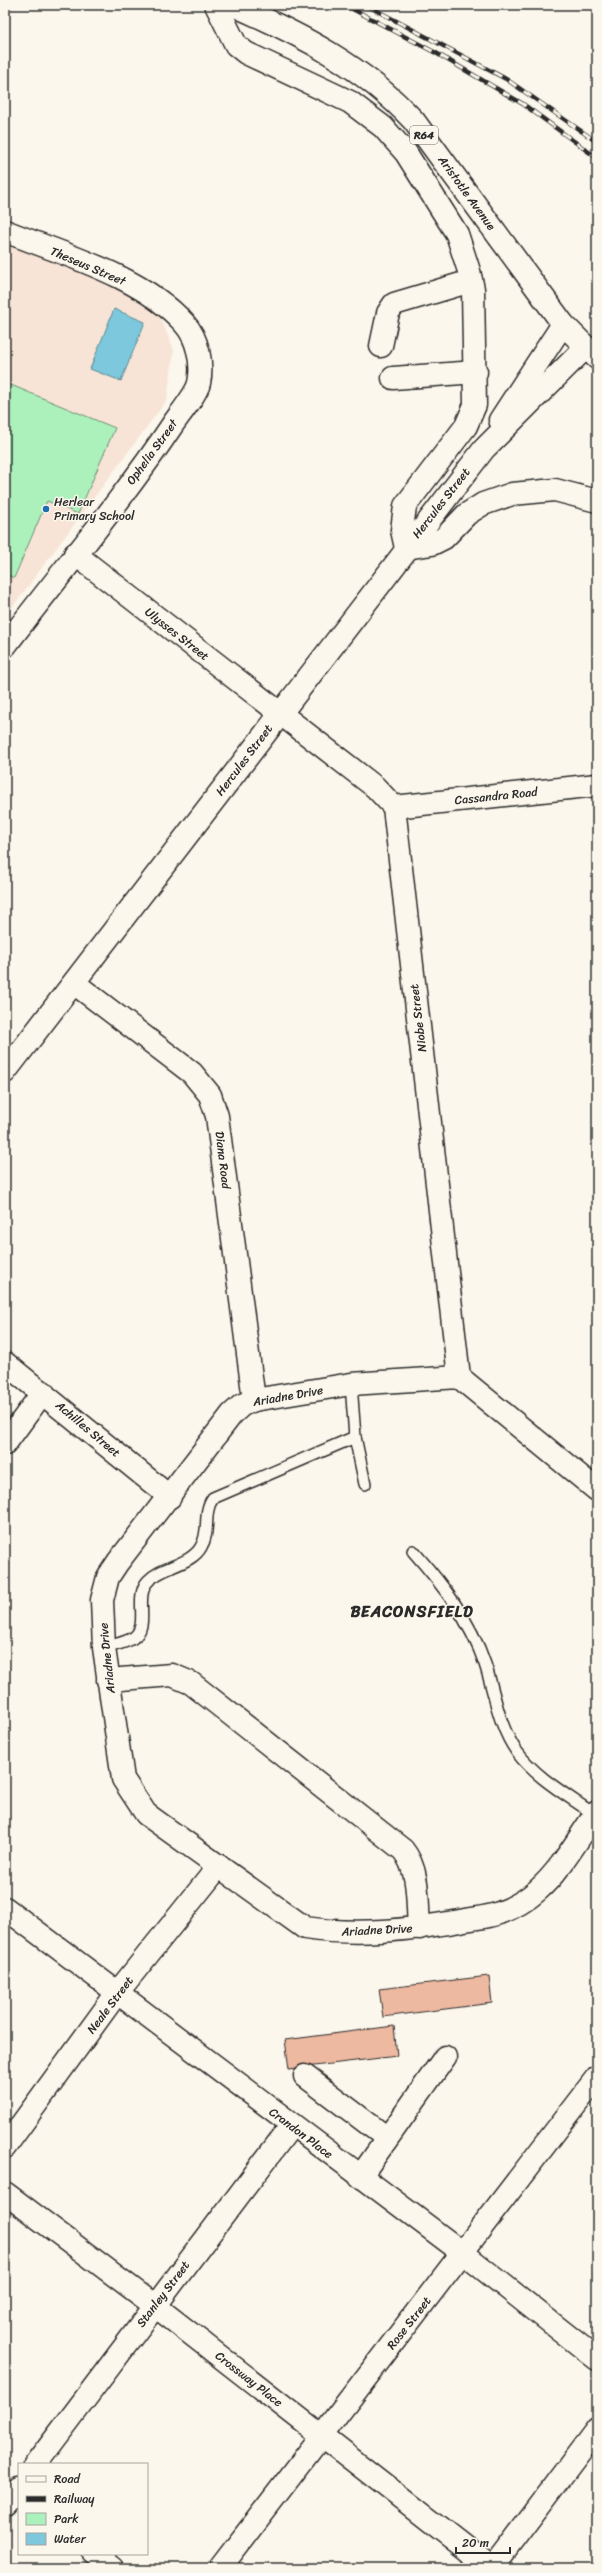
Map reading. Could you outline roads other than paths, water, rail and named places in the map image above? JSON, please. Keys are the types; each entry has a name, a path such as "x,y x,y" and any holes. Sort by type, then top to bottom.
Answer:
{"street":[{"path":"216,5 236,45 260,60 350,102 392,138 406,153 457,234 471,281 476,372 475,405 466,426 405,506 402,530 406,548 432,544 444,538 467,514 483,504 512,494 555,490 597,501"},
{"name":"Aristotle Avenue","path":"233,5 279,25 333,54 395,100 414,121 563,324 592,353"},
{"name":"Theseus Street","path":"5,231 126,280 167,307"},
{"path":"381,346 388,313 394,304 471,281"},
{"name":"Ophelia Street","path":"5,646 151,457 199,384 201,365 197,346 185,324 167,307"},
{"name":"Hercules Street","path":"5,1072 278,714 484,449 506,410 563,324"},
{"name":"Hercules Street","path":"484,449 592,353"},
{"path":"393,378 476,372"},
{"name":"Ulysses Street","path":"75,554 278,714"},
{"path":"278,714 375,787 394,807"},
{"name":"Cassandra Road","path":"394,807 597,785"},
{"name":"Niobe Street","path":"394,807 460,1377"},
{"name":"Diana Road","path":"74,983 192,1073 210,1096 217,1116 254,1400"},
{"name":"Achilles Street","path":"5,1363 43,1392 170,1496"},
{"path":"460,1377 597,1490"},
{"name":"Ariadne Drive","path":"460,1377 352,1384 254,1400 242,1405 232,1414 108,1577 102,1600 104,1648 123,1779 132,1795 146,1814 305,1928 335,1932 363,1933 419,1928 498,1914 524,1901 554,1872 596,1815"},
{"path":"5,1444 43,1392"},
{"path":"108,1680 172,1675 191,1683 403,1850 412,1861 415,1875 419,1928"},
{"name":"Neale Street","path":"5,2147 117,1993 219,1866"},
{"name":"Crandon Place","path":"5,1908 291,2126 463,2253 597,2359"},
{"path":"360,2177 445,2057"},
{"path":"305,2076 387,2138"},
{"name":"Rose Street","path":"220,2568 597,2077"},
{"name":"Stanley Street","path":"37,2463 154,2305 291,2126"},
{"name":"Crossway Place","path":"5,2193 154,2305 491,2568"},
{"path":"491,2568 597,2428"},
{"path":"95,2555 112,2568"}],"lane":[{"path":"352,1384 355,1437 365,1484"},
{"path":"104,1648 133,1638 138,1633 142,1614 140,1595 147,1581 198,1552 205,1539 208,1505 214,1498 355,1437"},
{"path":"413,1551 443,1585 475,1639 485,1664 499,1717 518,1753 534,1770 596,1815"}],"water":[{"path":"114,309 145,322 121,381 90,369"}],"railway":[{"path":"345,5 436,53 523,104 597,158"},
{"path":"366,5 506,79 597,142"}],"place":[{"name":"Herlear Primary School","path":"46,509"}],"district":[{"name":"BEACONSFIELD","path":"412,1611"}]}
